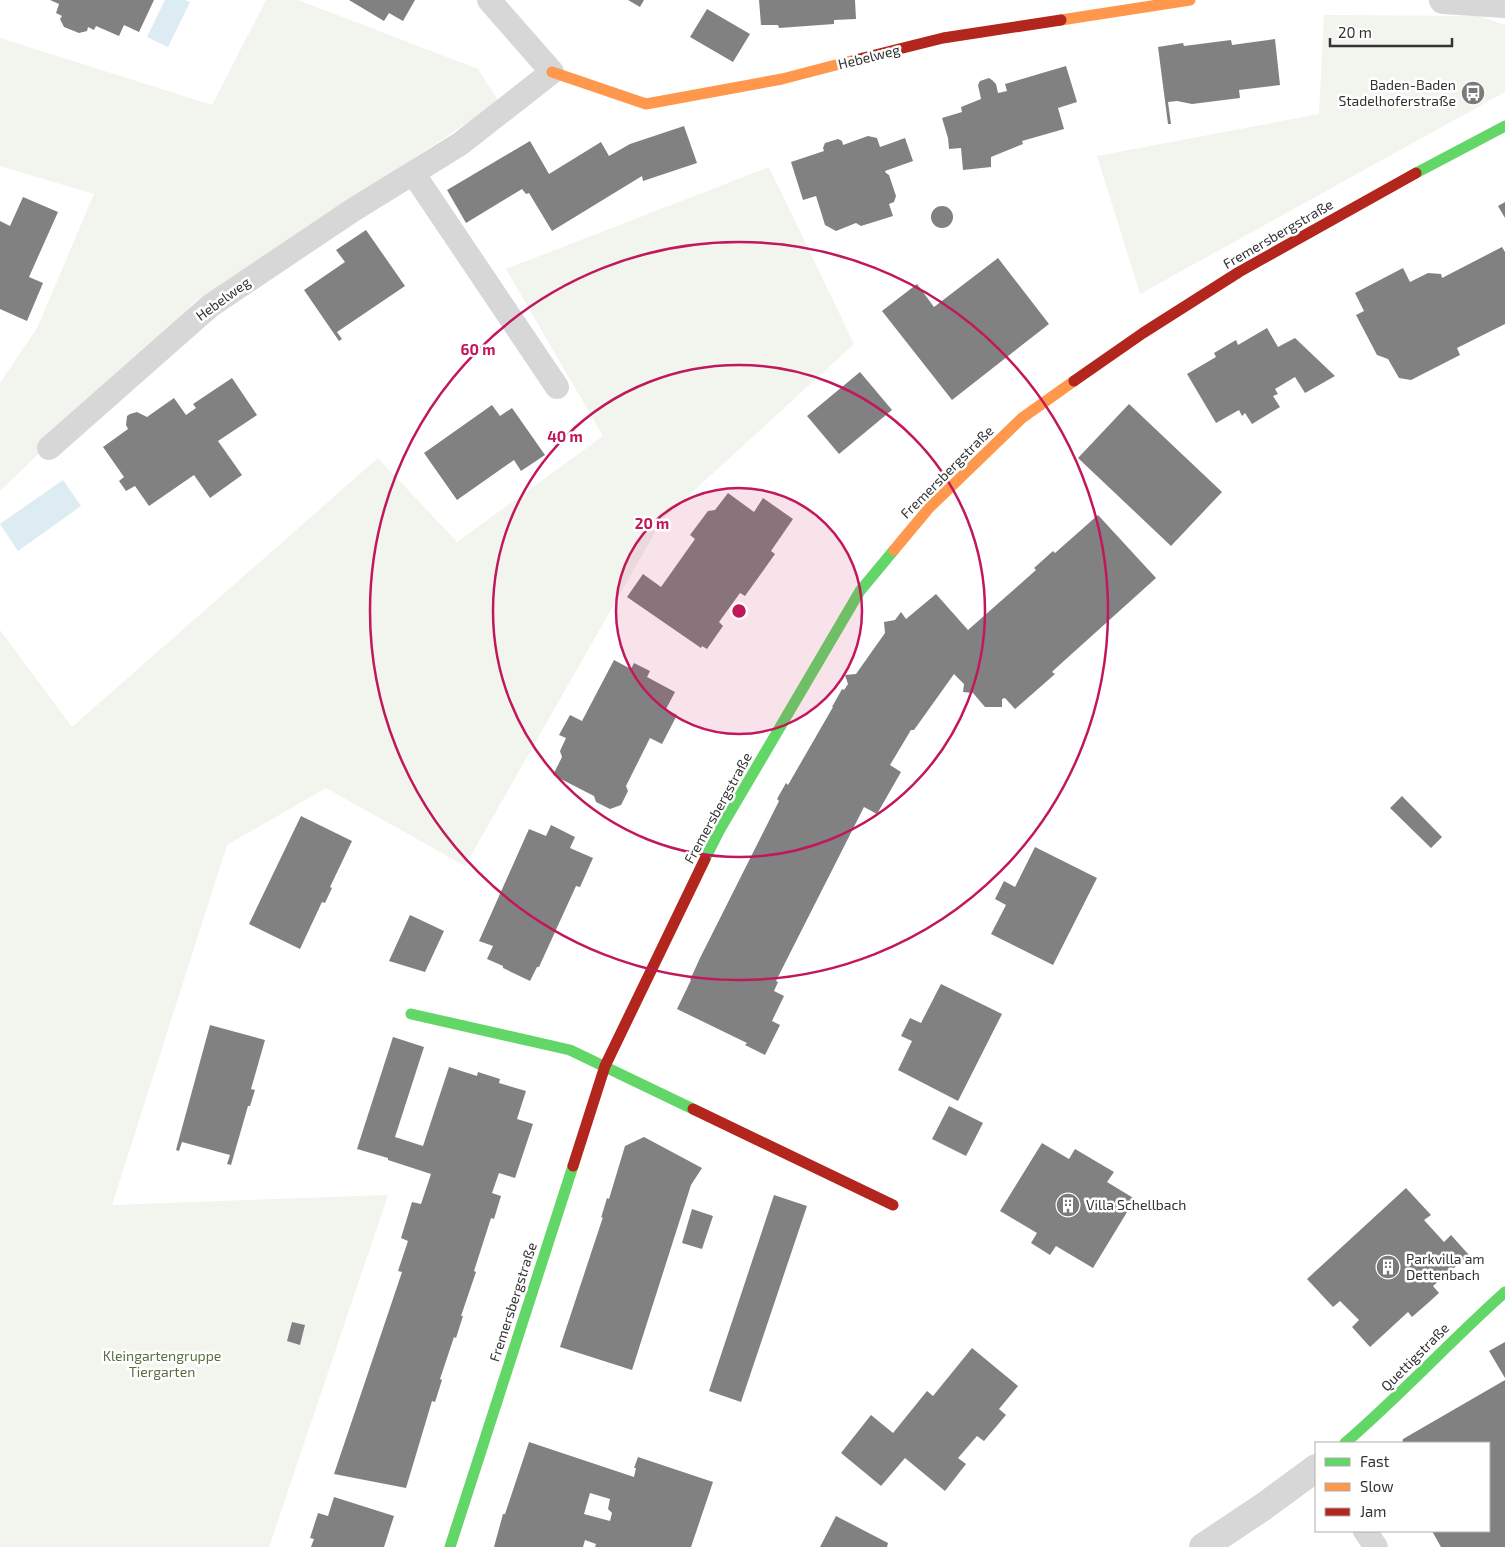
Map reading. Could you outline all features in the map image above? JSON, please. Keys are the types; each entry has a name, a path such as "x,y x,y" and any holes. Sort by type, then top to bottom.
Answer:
{"main road":[{"name":"Hebelweg","path":"552,72 646,104 782,79 943,38 1190,0"},
{"name":"Fremersbergstraße","path":"450,1547 605,1066 724,822 860,591 929,508 1022,418 1143,333 1239,272 1505,126"},
{"path":"411,1014 570,1050 893,1205"},
{"name":"Quettigstraße","path":"1346,1442 1373,1420 1472,1320 1505,1292"}],"street":[{"path":"1443,0 1505,4"},
{"path":"1204,1547 1315,1469"}],"lane":[{"path":"489,0 552,72"},
{"name":"Hebelweg","path":"49,448 210,306 353,210 460,144 552,72"},
{"path":"413,173 557,387"},
{"path":"1366,1532 1376,1547"}],"green space":[{"path":"266,0 298,0 478,69 499,102 197,300 0,491 0,383 37,328 94,194 0,166 0,38 212,105"},
{"path":"1324,15 1479,16 1505,25 1505,92 1140,294 1097,156 1319,114"},
{"name":"Kleingartengruppe Tiergarten","path":"769,167 854,344 662,520 465,866 326,788 227,845 112,1205 388,1195 269,1547 0,1547 0,630 72,727 378,458 457,542 603,436 506,269"}],"shaded area":[{"path":"165,0 185,0 190,2 168,47 147,37"},
{"path":"63,480 81,506 18,551 0,524"}],"building":[{"path":"50,0 154,0 139,32 124,25 119,36 96,26 94,30 88,27 87,31 79,33 64,27 60,19 62,16 56,13 59,4"},
{"path":"349,0 415,0 403,21 389,13 384,21"},
{"path":"628,0 644,0 640,7"},
{"path":"759,0 855,0 856,19 834,20 834,24 779,28 778,25 761,25"},
{"path":"707,9 750,34 733,62 690,37"},
{"path":"1275,39 1280,85 1239,90 1240,98 1192,104 1177,101 1168,102 1171,124 1168,124 1158,47 1183,43 1184,46 1231,40 1232,45"},
{"path":"1066,66 1077,102 1058,108 1064,129 1022,141 1023,144 991,157 991,167 963,170 961,148 949,149 942,118 962,112 961,107 981,99 978,85 980,81 989,78 992,80 996,84 998,93 1007,91 1005,84"},
{"path":"684,126 697,163 643,181 642,176 552,231 529,193 526,194 522,189 466,223 447,190 530,141 549,174 601,142 609,156 630,144"},
{"path":"868,136 877,138 880,147 905,138 913,161 885,171 889,175 896,196 894,202 889,204 893,216 861,226 856,223 836,231 825,225 816,196 803,200 791,162 824,151 825,143 838,139 842,141 843,145"},
{"path":"23,197 58,212 29,277 43,283 27,321 0,309 0,221 10,226"},
{"path":"1505,202 1505,218 1498,206"},
{"path":"942,206 950,209 953,217 950,225 942,228 934,225 931,217 934,209"},
{"path":"366,230 405,286 337,332 342,339 339,341 304,290 345,262 336,250"},
{"path":"1502,247 1505,252 1505,324 1457,348 1460,355 1411,380 1399,378 1388,359 1377,355 1356,315 1364,311 1355,293 1403,268 1410,282 1428,273 1441,274 1442,278"},
{"path":"998,258 1049,324 952,400 882,311 917,284 934,307"},
{"path":"1267,328 1278,347 1295,338 1335,376 1305,393 1295,377 1275,389 1278,394 1273,396 1280,407 1252,424 1245,413 1242,416 1239,410 1216,423 1187,374 1216,357 1214,353 1236,340 1238,345"},
{"path":"860,372 892,410 839,454 807,416"},
{"path":"232,378 257,415 218,441 242,475 210,498 194,475 149,506 135,486 126,491 119,481 124,477 103,447 128,429 126,425 127,416 137,412 147,417 174,398 186,415 196,408 193,404"},
{"path":"1129,404 1222,492 1171,546 1078,458"},
{"path":"492,405 500,416 512,408 545,455 521,471 514,460 457,500 424,453"},
{"path":"728,493 754,512 763,498 793,519 771,551 775,554 745,596 740,593 719,622 723,626 707,649 702,646 701,648 627,597 643,574 661,587 695,539 690,535 708,511 715,510"},
{"path":"1098,515 1156,578 1055,669 1052,672 1055,674 1015,709 1005,698 1002,699 1002,707 985,707 973,693 963,692 964,684 954,674 914,730 911,730 890,765 901,772 877,814 864,807 776,981 778,982 774,991 784,996 772,1021 780,1025 765,1055 745,1045 747,1043 677,1009 700,958 779,801 777,799 786,783 788,785 842,689 844,690 848,684 845,675 856,674 885,633 884,622 895,620 901,612 906,619 936,594 968,630 1036,570 1034,568 1053,551 1055,553"},
{"path":"614,660 631,669 634,663 650,671 647,677 675,692 666,709 677,715 662,744 650,738 626,786 628,791 621,805 610,809 596,802 594,796 553,775 562,757 560,751 566,738 559,735 570,715 582,721"},
{"path":"1402,796 1442,837 1431,848 1390,808"},
{"path":"301,816 352,841 330,887 332,888 325,903 322,902 300,949 249,924"},
{"path":"551,825 575,837 570,848 593,858 580,887 576,886 539,967 537,967 530,981 487,959 493,946 479,941 529,829 546,836"},
{"path":"1035,847 1097,878 1053,965 991,934 1006,905 995,899 1004,881 1015,887"},
{"path":"410,915 444,931 425,972 389,961"},
{"path":"941,984 1002,1014 958,1101 898,1070 912,1041 901,1036 910,1018 921,1023"},
{"path":"210,1025 265,1040 251,1089 255,1090 250,1106 248,1106 231,1165 227,1164 230,1155 182,1142 179,1151 176,1150"},
{"path":"393,1037 424,1047 395,1137 423,1146 449,1067 477,1076 478,1072 500,1079 499,1083 526,1091 517,1119 533,1124 515,1178 499,1173 492,1193 501,1196 494,1219 491,1218 461,1316 463,1316 440,1379 442,1380 435,1402 432,1401 406,1488 334,1474 402,1272 398,1271 408,1241 401,1238 412,1202 421,1204 431,1174 357,1149"},
{"path":"949,1106 983,1123 966,1156 932,1139"},
{"path":"644,1137 702,1168 691,1185 632,1370 560,1347 625,1146"},
{"name":"Villa Schellbach","path":"1042,1143 1069,1159 1075,1149 1114,1172 1107,1182 1135,1199 1093,1268 1056,1246 1050,1255 1031,1243 1037,1233 1000,1211"},
{"name":"Parkvilla am Dettenbach","path":"1406,1188 1431,1215 1424,1220 1444,1242 1451,1235 1469,1255 1433,1286 1439,1293 1412,1317 1408,1312 1370,1347 1352,1327 1359,1320 1340,1301 1333,1307 1307,1279"},
{"path":"774,1195 807,1206 741,1402 709,1391"},
{"path":"692,1209 713,1216 702,1249 682,1243"},
{"path":"292,1322 305,1325 300,1345 287,1341"},
{"path":"1505,1342 1505,1378 1489,1351"},
{"path":"972,1348 1018,1386 999,1409 1006,1415 984,1441 977,1436 958,1458 966,1464 945,1491 905,1458 881,1486 841,1453 871,1415 893,1433 927,1391 933,1396"},
{"path":"1505,1380 1505,1547 1441,1547 1433,1532 1490,1532 1490,1442 1402,1442 1403,1439"},
{"path":"529,1442 634,1477 636,1468 634,1468 638,1457 713,1482 691,1547 595,1547 596,1544 585,1540 583,1547 494,1547 503,1514 505,1514","holes":["590,1493 610,1499 608,1509 612,1513 610,1521 584,1514"]},
{"path":"334,1497 394,1516 384,1547 311,1547 314,1539 310,1538 318,1513 328,1516"},
{"path":"836,1516 888,1543 887,1547 820,1547"}],"traffic: fast":[{"path":"1416,173 1505,126"},
{"path":"705,859 719,831 860,591 894,550"},
{"path":"411,1014 570,1050 693,1109"},
{"path":"450,1547 573,1166"},
{"path":"1346,1442 1505,1292"}],"traffic: slow":[{"path":"1061,20 1190,0"},
{"path":"552,72 646,104 782,79 855,60"},
{"path":"894,550 929,508 1022,418 1074,381"}],"traffic: jam":[{"path":"855,60 943,38 1061,20"},
{"path":"1074,381 1143,333 1239,272 1416,173"},
{"path":"573,1166 605,1066 705,859"},
{"path":"693,1109 893,1205"}],"place":[{"name":"Baden-Baden Stadelhoferstraße","path":"1473,93"},
{"name":"Villa Schellbach","path":"1068,1205"},
{"name":"Parkvilla am Dettenbach","path":"1388,1267"}]}
